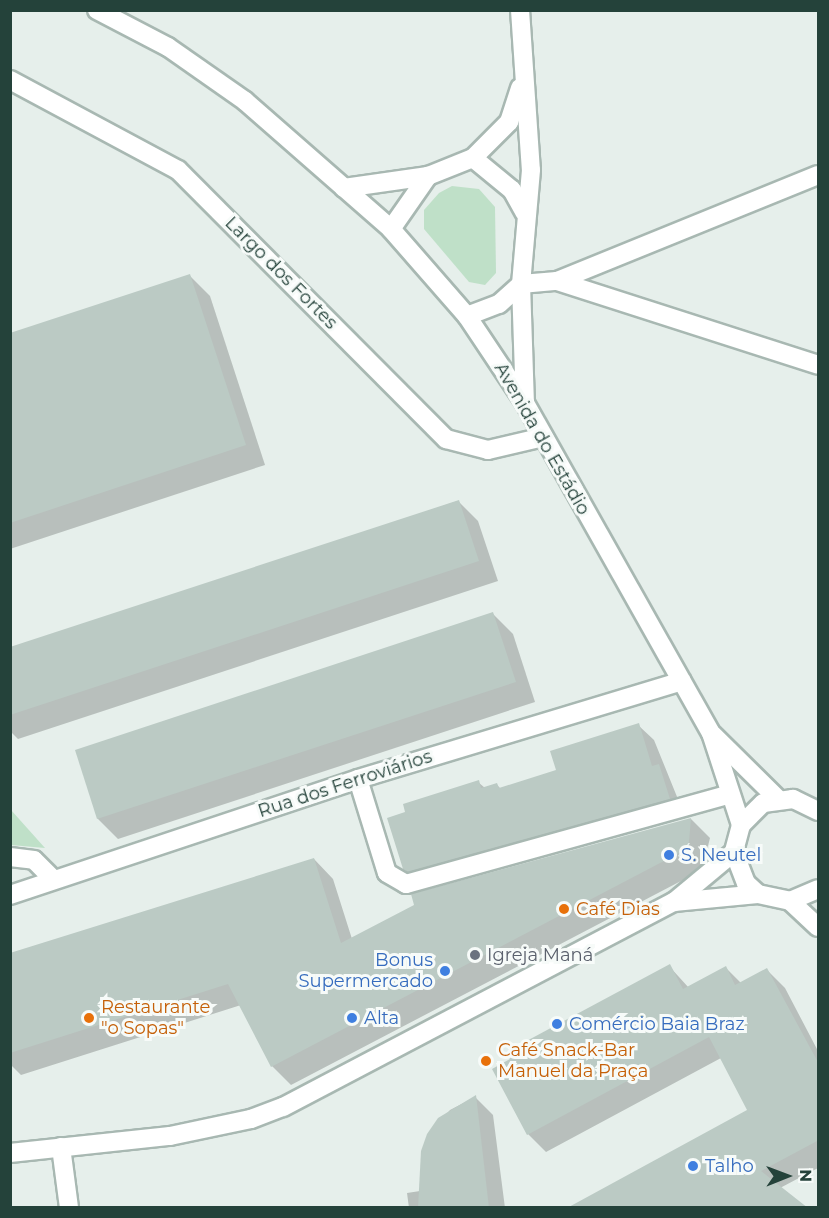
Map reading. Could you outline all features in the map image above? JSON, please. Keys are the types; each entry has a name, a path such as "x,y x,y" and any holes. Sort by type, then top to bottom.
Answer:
{"street":[{"name":"Avenida do Estádio","path":"97,10 168,47 222,82 391,229 467,316 525,403 711,733 741,825"},
{"path":"520,10 531,170 525,213 521,284 525,403"},
{"path":"344,188 428,176 473,158 509,122 523,78"},
{"name":"Largo dos Fortes","path":"10,80 178,170 446,439 488,450 544,437"},
{"path":"473,158 512,190 525,213"},
{"path":"467,316 499,304 521,284 557,281 819,175"},
{"path":"391,229 428,176"},
{"path":"557,281 819,365"},
{"name":"Rua dos Ferroviários","path":"10,895 358,779 682,681"},
{"name":"Avenida do Estádio","path":"711,733 778,798"},
{"path":"358,779 387,873 406,884 730,794"},
{"path":"10,1154 210,1129 283,1107 674,902 734,852 741,825 750,812 778,798 807,803 819,810"},
{"path":"734,852 746,883 758,894"},
{"path":"10,857 34,860 53,879"},
{"path":"790,901 819,889"},
{"path":"674,902 758,894 790,901 819,927"},
{"path":"61,1147 69,1208"}],"green space":[{"path":"452,186 479,189 495,207 496,273 485,285 469,282 424,229 424,210 439,193"},
{"path":"11,810 45,848 11,845"}],"building":[{"path":"190,274 246,445 10,523 10,333"},
{"path":"459,500 479,561 10,715 10,647"},
{"path":"493,612 516,682 97,819 75,750"},
{"path":"639,723 652,766 659,764 670,799 408,872 403,869 387,818 405,812 403,804 479,780 481,788 497,783 499,788 556,770 550,751"},
{"path":"691,818 689,842 683,851 271,1067 228,984 10,1053 10,953 314,858 341,943 414,905 411,894"},
{"path":"670,964 683,989 726,966 735,985 767,968 819,1064 819,1140 761,1171 808,1208 567,1208 747,1110 709,1037 527,1135 492,1069 510,1059 506,1052"},
{"path":"476,1095 489,1208 418,1208 421,1151 427,1134 438,1118"}],"place":[{"name":"S. Neutel","path":"669,855"},
{"name":"Café Dias","path":"564,909"},
{"name":"Igreja Maná","path":"475,955"},
{"name":"Bonus Supermercado","path":"445,971"},
{"name":"Restaurante \"o Sopas\"","path":"89,1018"},
{"name":"Alta","path":"352,1018"},
{"name":"Comércio Baia Braz","path":"557,1024"},
{"name":"Café Snack-Bar Manuel da Praça","path":"486,1061"},
{"name":"Talho","path":"693,1166"}]}
